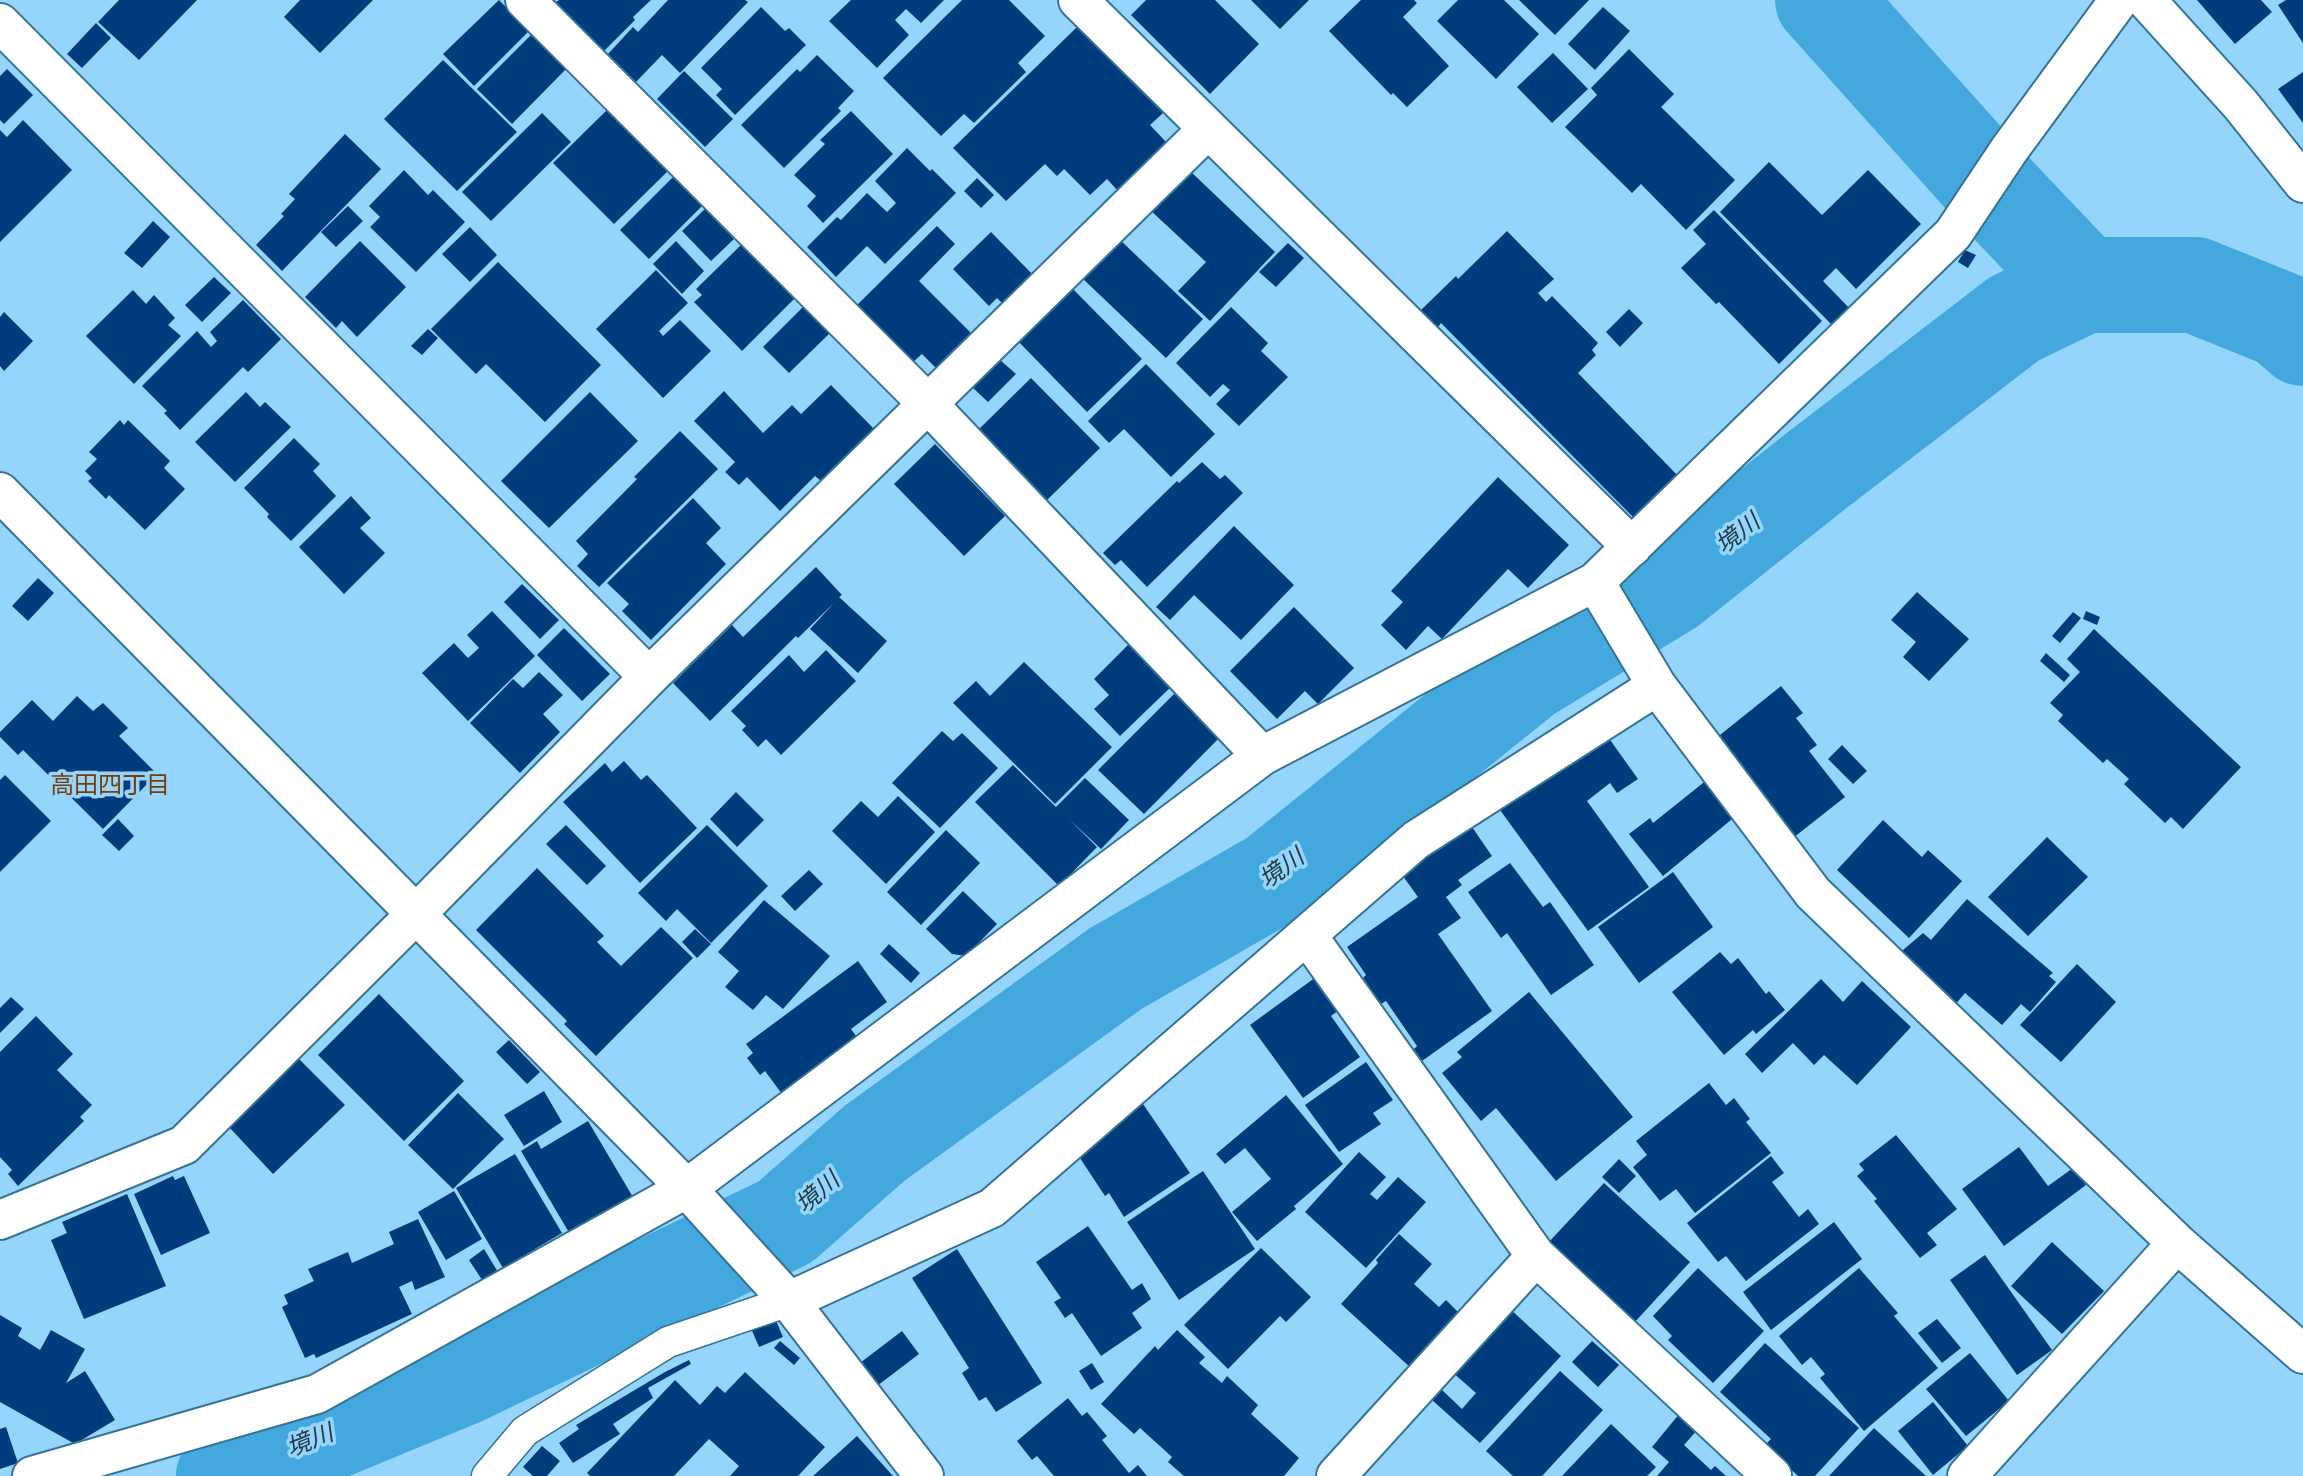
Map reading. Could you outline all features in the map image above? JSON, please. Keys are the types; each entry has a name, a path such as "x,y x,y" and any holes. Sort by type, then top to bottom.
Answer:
{"street":[{"path":"526,0 928,404 1262,756"},
{"path":"1078,0 1632,547"},
{"path":"32,1476 317,1394 688,1190 1262,756 1595,582 1953,234 2009,150 2119,0"},
{"path":"2146,0 2241,105 2303,183"},
{"path":"0,23 649,677"},
{"path":"0,1220 184,1145 417,914 649,677 1208,129"},
{"path":"0,492 688,1190 789,1301 924,1476"},
{"path":"1595,582 1657,686 1813,893 2177,1243 2303,1354"},
{"path":"789,1301 992,1208 1416,840 1657,686"},
{"path":"1307,935 1536,1256 1772,1476"},
{"path":"1967,1476 2177,1243"},
{"path":"1336,1476 1536,1256"}],"lane":[{"path":"487,1476 525,1431 668,1342 789,1301"}],"building":[{"path":"119,0 197,0 139,60 98,22"},
{"path":"300,0 373,0 320,53 284,17"},
{"path":"499,0 529,31 474,86 443,54"},
{"path":"651,0 604,51 556,2"},
{"path":"668,0 748,2 680,73 662,55 636,82 608,54 633,27 638,32"},
{"path":"851,0 944,0 921,23 906,9 895,20 909,35 877,68 829,21"},
{"path":"962,0 1009,0 1045,36 1018,63 1026,72 974,123 964,114 941,136 883,78"},
{"path":"1146,0 1215,0 1259,44 1210,94 1131,15"},
{"path":"1251,0 1309,0 1280,29"},
{"path":"1361,0 1414,0 1417,3 1403,17 1449,66 1407,107 1393,93 1391,95 1329,31"},
{"path":"1458,0 1504,0 1539,34 1496,79 1437,21"},
{"path":"1519,0 1589,0 1555,35"},
{"path":"2197,0 2261,0 2272,12 2235,44"},
{"path":"2286,0 2303,0 2303,43 2278,5"},
{"path":"761,7 785,31 789,28 806,45 735,115 716,95 722,89 701,68"},
{"path":"1603,7 1630,31 1595,70 1568,44"},
{"path":"96,23 111,38 82,68 67,54"},
{"path":"1077,27 1163,113 1150,125 1167,143 1118,191 1107,179 1090,195 1064,169 1057,176 1045,164 1006,201 953,148"},
{"path":"532,34 567,68 512,124 477,89"},
{"path":"1629,49 1674,94 1661,107 1735,180 1686,230 1641,184 1632,193 1565,127 1597,95 1591,88"},
{"path":"1553,53 1588,89 1552,123 1517,87"},
{"path":"817,55 854,91 838,108 841,111 784,168 741,125 797,69 800,72"},
{"path":"443,60 517,132 457,191 384,119"},
{"path":"7,69 33,95 4,124 0,120 0,76"},
{"path":"684,71 733,119 705,147 657,99"},
{"path":"2303,72 2303,123 2278,89"},
{"path":"608,109 669,170 614,224 553,163"},
{"path":"851,111 893,154 823,223 807,206 816,196 794,175 825,144 820,140"},
{"path":"542,113 571,142 491,221 462,192"},
{"path":"23,120 72,170 0,242 0,130 7,137"},
{"path":"345,134 381,169 282,271 256,245 284,216 281,214 295,199 289,194"},
{"path":"907,148 956,193 885,264 867,246 836,277 807,247 837,217 841,220 867,193 887,212 896,203 875,181"},
{"path":"1769,162 1822,215 1868,170 1921,224 1856,289 1836,268 1823,281 1855,314 1837,330 1720,212"},
{"path":"404,170 428,195 433,190 465,222 416,272 370,227 380,217 369,206"},
{"path":"1189,170 1275,252 1210,321 1178,291 1206,262 1149,209"},
{"path":"674,176 703,205 649,259 620,230"},
{"path":"977,178 994,195 981,208 964,191"},
{"path":"348,206 363,221 336,247 321,232"},
{"path":"705,209 734,239 711,261 682,231"},
{"path":"1714,210 1822,321 1779,364 1719,302 1716,304 1681,268 1706,244 1693,230"},
{"path":"153,221 170,237 142,268 124,253"},
{"path":"937,226 955,244 919,281 971,333 936,368 922,354 912,363 856,306"},
{"path":"470,227 497,255 470,282 442,254"},
{"path":"1507,231 1554,279 1538,293 1546,302 1552,296 1598,343 1592,350 1596,355 1578,373 1683,481 1634,518 1441,323 1438,327 1421,310 1456,276 1458,279"},
{"path":"991,232 1038,280 1009,310 997,298 989,306 953,269"},
{"path":"1117,237 1203,319 1166,358 1081,277"},
{"path":"360,241 406,287 357,337 342,321 336,328 305,297"},
{"path":"676,241 704,271 682,294 653,264"},
{"path":"1288,243 1304,258 1276,287 1259,272"},
{"path":"742,244 795,298 742,351 694,302 702,295 696,289"},
{"path":"1965,250 1976,255 1968,268 1958,262"},
{"path":"498,262 601,365 545,422 486,364 476,374 431,329"},
{"path":"656,270 688,303 659,331 663,336 680,320 711,351 663,398 596,329"},
{"path":"214,277 231,293 202,322 185,305"},
{"path":"1070,286 1142,359 1087,412 1016,339"},
{"path":"133,290 146,304 154,295 175,318 168,325 181,336 134,384 86,336"},
{"path":"243,300 281,339 248,372 243,367 180,430 164,413 167,411 142,386 197,331 211,347 217,341 210,332"},
{"path":"804,306 830,333 789,373 763,347"},
{"path":"1231,307 1268,343 1261,351 1288,377 1239,426 1216,404 1230,390 1223,384 1210,397 1176,363"},
{"path":"1629,309 1643,323 1620,347 1606,332"},
{"path":"4,312 33,341 4,371 0,366 0,317"},
{"path":"428,329 438,338 422,355 411,346"},
{"path":"999,359 1016,374 988,402 972,387"},
{"path":"1146,364 1215,434 1171,477 1124,429 1109,443 1088,421"},
{"path":"1031,378 1100,448 1045,502 976,432"},
{"path":"831,385 874,429 821,481 815,476 780,511 747,477 739,485 725,472 735,462 694,421 724,391 763,433 792,405 801,414"},
{"path":"246,392 260,407 265,402 291,427 235,482 195,442"},
{"path":"590,392 638,441 549,528 501,481"},
{"path":"120,420 124,425 128,420 170,461 164,468 185,489 145,530 109,495 106,499 88,481 92,478 85,471 97,459 89,452"},
{"path":"680,431 718,469 599,587 577,566 588,554 576,541"},
{"path":"294,438 320,464 313,471 336,496 291,541 244,488"},
{"path":"935,444 1005,516 964,556 894,484"},
{"path":"1202,462 1220,479 1225,475 1243,493 1147,587 1121,560 1115,565 1103,553 1177,481 1179,483"},
{"path":"1498,477 1569,545 1528,588 1508,569 1442,639 1428,626 1406,650 1381,625 1403,602 1391,591"},
{"path":"351,496 371,518 360,528 385,553 344,594 299,547"},
{"path":"693,498 721,528 706,543 726,564 651,640 622,611 629,604 607,583"},
{"path":"1234,526 1294,585 1241,640 1194,595 1170,620 1156,607"},
{"path":"816,567 842,595 839,597 887,641 858,673 810,629 834,603 798,638 796,636 710,721 673,683 732,625 743,637"},
{"path":"38,578 54,593 28,621 12,606"},
{"path":"522,584 559,620 540,639 504,602"},
{"path":"1917,592 1969,639 1929,681 1903,657 1916,642 1891,620"},
{"path":"1294,607 1354,668 1318,704 1305,691 1277,719 1230,671"},
{"path":"492,611 535,656 468,721 422,673 454,643 468,658 479,648 467,635"},
{"path":"2086,611 2100,617 2097,625 2083,619"},
{"path":"2073,612 2081,618 2060,643 2052,636"},
{"path":"564,628 610,674 582,701 537,655"},
{"path":"2094,629 2241,767 2183,829 2171,817 2165,823 2124,784 2129,779 2107,759 2103,763 2058,721 2063,715 2050,703 2080,672 2067,659"},
{"path":"1133,640 1175,683 1120,736 1094,709 1109,695 1094,679"},
{"path":"826,650 856,681 781,755 766,739 758,747 742,730 746,726 731,711 789,655 804,672"},
{"path":"2046,653 2070,675 2064,682 2040,661"},
{"path":"1024,662 1112,747 1055,804 953,703 976,681 990,696"},
{"path":"539,672 563,695 543,714 560,732 520,773 470,723 513,679 523,688"},
{"path":"1781,686 1803,713 1796,718 1817,745 1809,751 1845,797 1793,838 1715,739"},
{"path":"1178,690 1223,734 1144,814 1098,770"},
{"path":"77,696 93,711 103,703 128,728 119,736 157,774 103,829 23,750 18,755 0,737 0,732 32,700 53,721"},
{"path":"942,731 953,741 962,733 998,768 940,828 892,783"},
{"path":"1608,737 1638,779 1617,793 1610,783 1587,801 1649,887 1588,931 1500,810 1561,765 1564,769"},
{"path":"1842,745 1867,771 1853,784 1828,759"},
{"path":"624,761 641,780 647,775 697,828 640,883 563,802 605,763 612,772"},
{"path":"1013,765 1056,807 1085,778 1129,820 1101,849 1069,819 1097,847 1059,886 975,802"},
{"path":"5,775 51,821 0,872 0,780"},
{"path":"1708,779 1737,815 1663,876 1629,834 1650,818 1653,823"},
{"path":"736,792 764,820 737,847 710,819"},
{"path":"898,796 935,832 886,884 832,831 861,801 878,817"},
{"path":"118,819 134,836 119,851 102,835"},
{"path":"1883,820 1922,857 1928,850 1962,881 1909,938 1837,870"},
{"path":"566,825 606,866 587,885 546,844"},
{"path":"707,825 768,886 711,943 677,909 666,921 638,893"},
{"path":"1472,827 1492,856 1458,880 1462,885 1446,897 1461,918 1438,934 1492,1011 1422,1061 1414,1049 1417,1046 1386,1001 1381,1004 1363,978 1366,975 1347,947 1418,897 1400,872"},
{"path":"946,830 980,863 921,925 887,892"},
{"path":"2047,837 2088,877 2028,936 1988,897"},
{"path":"1510,863 1543,907 1550,902 1594,965 1551,995 1507,933 1501,938 1468,892"},
{"path":"537,868 604,936 597,942 621,966 661,927 693,958 596,1056 564,1024 567,1021 476,930"},
{"path":"809,870 823,884 795,911 781,896"},
{"path":"1673,872 1713,927 1639,983 1598,927"},
{"path":"963,891 997,924 966,956 952,954 926,929"},
{"path":"1967,899 2053,973 2049,976 2056,982 2030,1012 2021,1004 2002,1025 1965,993 1954,1006 1896,956 1923,933 1931,940"},
{"path":"764,900 830,956 783,1009 766,995 753,1010 725,987 739,971 718,952"},
{"path":"695,929 711,944 697,958 682,942"},
{"path":"889,944 920,973 911,983 880,954"},
{"path":"1720,952 1731,964 1738,958 1766,994 1769,991 1785,1010 1756,1034 1753,1030 1724,1055 1672,992"},
{"path":"858,961 887,1002 851,1029 856,1036 846,1044 850,1050 785,1098 765,1071 760,1075 747,1058 753,1053 746,1044"},
{"path":"2077,964 2116,1002 2061,1062 2020,1025"},
{"path":"1316,977 1339,1010 1331,1016 1360,1057 1303,1098 1250,1025"},
{"path":"1821,979 1843,1002 1862,981 1911,1027 1857,1085 1824,1055 1814,1065 1793,1043 1762,1073 1745,1054"},
{"path":"1529,992 1633,1117 1556,1181 1496,1108 1481,1121 1442,1073 1462,1057 1457,1052"},
{"path":"379,994 464,1081 404,1141 318,1055"},
{"path":"11,997 24,1009 0,1033 0,1008"},
{"path":"36,1016 73,1054 57,1070 92,1105 80,1117 84,1121 18,1186 8,1174 12,1170 0,1157 0,1052"},
{"path":"509,1040 540,1072 527,1084 496,1052"},
{"path":"298,1058 345,1105 273,1174 228,1126"},
{"path":"1366,1062 1393,1100 1373,1113 1381,1124 1339,1152 1305,1105"},
{"path":"1709,1083 1726,1105 1734,1098 1750,1119 1746,1122 1771,1153 1695,1213 1676,1189 1660,1201 1633,1167 1647,1155 1636,1141"},
{"path":"544,1091 562,1122 524,1146 504,1115"},
{"path":"458,1093 504,1139 453,1189 408,1145"},
{"path":"1286,1095 1343,1164 1294,1206 1296,1209 1257,1241 1232,1212 1271,1179 1245,1148 1225,1164 1216,1154"},
{"path":"1141,1101 1190,1173 1124,1217 1109,1193 1105,1196 1072,1146"},
{"path":"588,1121 637,1204 574,1241 521,1151 537,1141 541,1149"},
{"path":"1896,1135 1957,1209 1927,1233 1937,1245 1920,1258 1857,1176 1864,1170 1859,1164"},
{"path":"2019,1147 2048,1186 2073,1168 2086,1185 2004,1246 1962,1189"},
{"path":"1359,1152 1386,1177 1370,1194 1377,1200 1398,1177 1426,1202 1366,1268 1305,1212"},
{"path":"515,1154 562,1233 503,1268 456,1188"},
{"path":"1771,1156 1784,1173 1772,1182 1799,1217 1808,1209 1819,1224 1746,1281 1726,1256 1718,1262 1687,1223"},
{"path":"1619,1159 1636,1176 1619,1193 1602,1177"},
{"path":"1203,1171 1255,1249 1179,1300 1127,1222"},
{"path":"173,1176 175,1180 184,1176 210,1233 161,1255 134,1194"},
{"path":"1604,1183 1690,1262 1634,1323 1547,1244"},
{"path":"454,1191 482,1239 446,1260 418,1212"},
{"path":"127,1194 166,1286 84,1319 51,1240 67,1233 62,1222"},
{"path":"418,1219 445,1277 415,1290 412,1281 399,1287 412,1314 316,1358 314,1354 305,1358 282,1307 288,1304 284,1295 314,1281 308,1269 348,1252 352,1263 394,1244 389,1232"},
{"path":"1834,1222 1862,1259 1771,1330 1743,1292"},
{"path":"1088,1226 1132,1290 1142,1283 1151,1299 1132,1313 1142,1328 1101,1356 1072,1313 1065,1318 1054,1302 1061,1298 1036,1262"},
{"path":"1399,1234 1432,1264 1414,1284 1439,1307 1446,1300 1461,1315 1412,1369 1341,1304 1378,1263 1376,1260"},
{"path":"2052,1242 2104,1291 2062,1334 2011,1286"},
{"path":"1261,1248 1311,1297 1286,1322 1280,1316 1228,1369 1184,1325"},
{"path":"484,1249 501,1277 486,1286 469,1260"},
{"path":"957,1249 1042,1383 996,1412 986,1397 979,1401 962,1373 969,1368 912,1278"},
{"path":"1985,1255 2052,1350 2017,1375 1950,1280"},
{"path":"1698,1268 1764,1331 1713,1383 1668,1340 1672,1336 1653,1316"},
{"path":"1859,1268 1898,1313 1894,1316 1938,1368 1864,1431 1820,1378 1825,1374 1811,1357 1802,1365 1779,1336"},
{"path":"1509,1308 1561,1356 1480,1443 1432,1400 1442,1390 1462,1409 1476,1393 1451,1371"},
{"path":"0,1315 22,1328 18,1336 40,1350 51,1330 85,1349 66,1383 85,1371 115,1420 75,1444 0,1402"},
{"path":"774,1316 783,1337 759,1347 750,1326"},
{"path":"1937,1319 1961,1348 1942,1363 1918,1333"},
{"path":"1177,1330 1205,1357 1199,1363 1222,1383 1227,1376 1258,1405 1251,1414 1299,1458 1284,1476 1184,1476 1168,1462 1172,1457 1140,1428 1134,1434 1101,1404 1155,1346 1158,1350"},
{"path":"902,1331 919,1354 877,1386 860,1363"},
{"path":"780,1341 800,1358 794,1365 774,1348"},
{"path":"1592,1341 1619,1365 1598,1387 1572,1362"},
{"path":"1765,1343 1859,1428 1815,1476 1798,1476 1765,1445 1771,1439 1720,1392"},
{"path":"1970,1353 2009,1401 1966,1436 1926,1389"},
{"path":"689,1360 691,1364 648,1388 653,1398 613,1424 620,1434 573,1463 559,1443 579,1429 576,1425"},
{"path":"1092,1363 1104,1382 1091,1390 1079,1371"},
{"path":"1560,1371 1603,1410 1542,1476 1513,1476 1486,1451"},
{"path":"745,1372 825,1447 798,1476 730,1476 739,1466 709,1439 674,1476 590,1476 587,1473 675,1380 700,1405 717,1386 725,1393"},
{"path":"1068,1398 1082,1416 1087,1412 1107,1436 1102,1440 1129,1473 1138,1465 1147,1476 1054,1476 1037,1456 1032,1460 1017,1441"},
{"path":"1933,1402 1968,1446 1933,1475 1898,1431"},
{"path":"1680,1413 1698,1429 1684,1445 1711,1470 1715,1466 1726,1476 1657,1476 1669,1462 1652,1447"},
{"path":"1611,1424 1656,1467 1647,1476 1562,1476"},
{"path":"6,1427 18,1463 0,1469 0,1429"},
{"path":"1874,1428 1926,1476 1829,1476"},
{"path":"857,1436 893,1476 813,1476"},
{"path":"542,1446 560,1461 547,1476 533,1476 523,1467"}],"waterway":[{"path":"1823,0 1988,184 2084,285"},
{"name":"境川","path":"224,1476 461,1378 785,1222 875,1143 1115,969 1275,877 1526,675 1670,587 2014,319 2084,285 2195,285 2282,320 2303,338"}],"district":[{"name":"高田四丁目","path":"110,786"}]}
